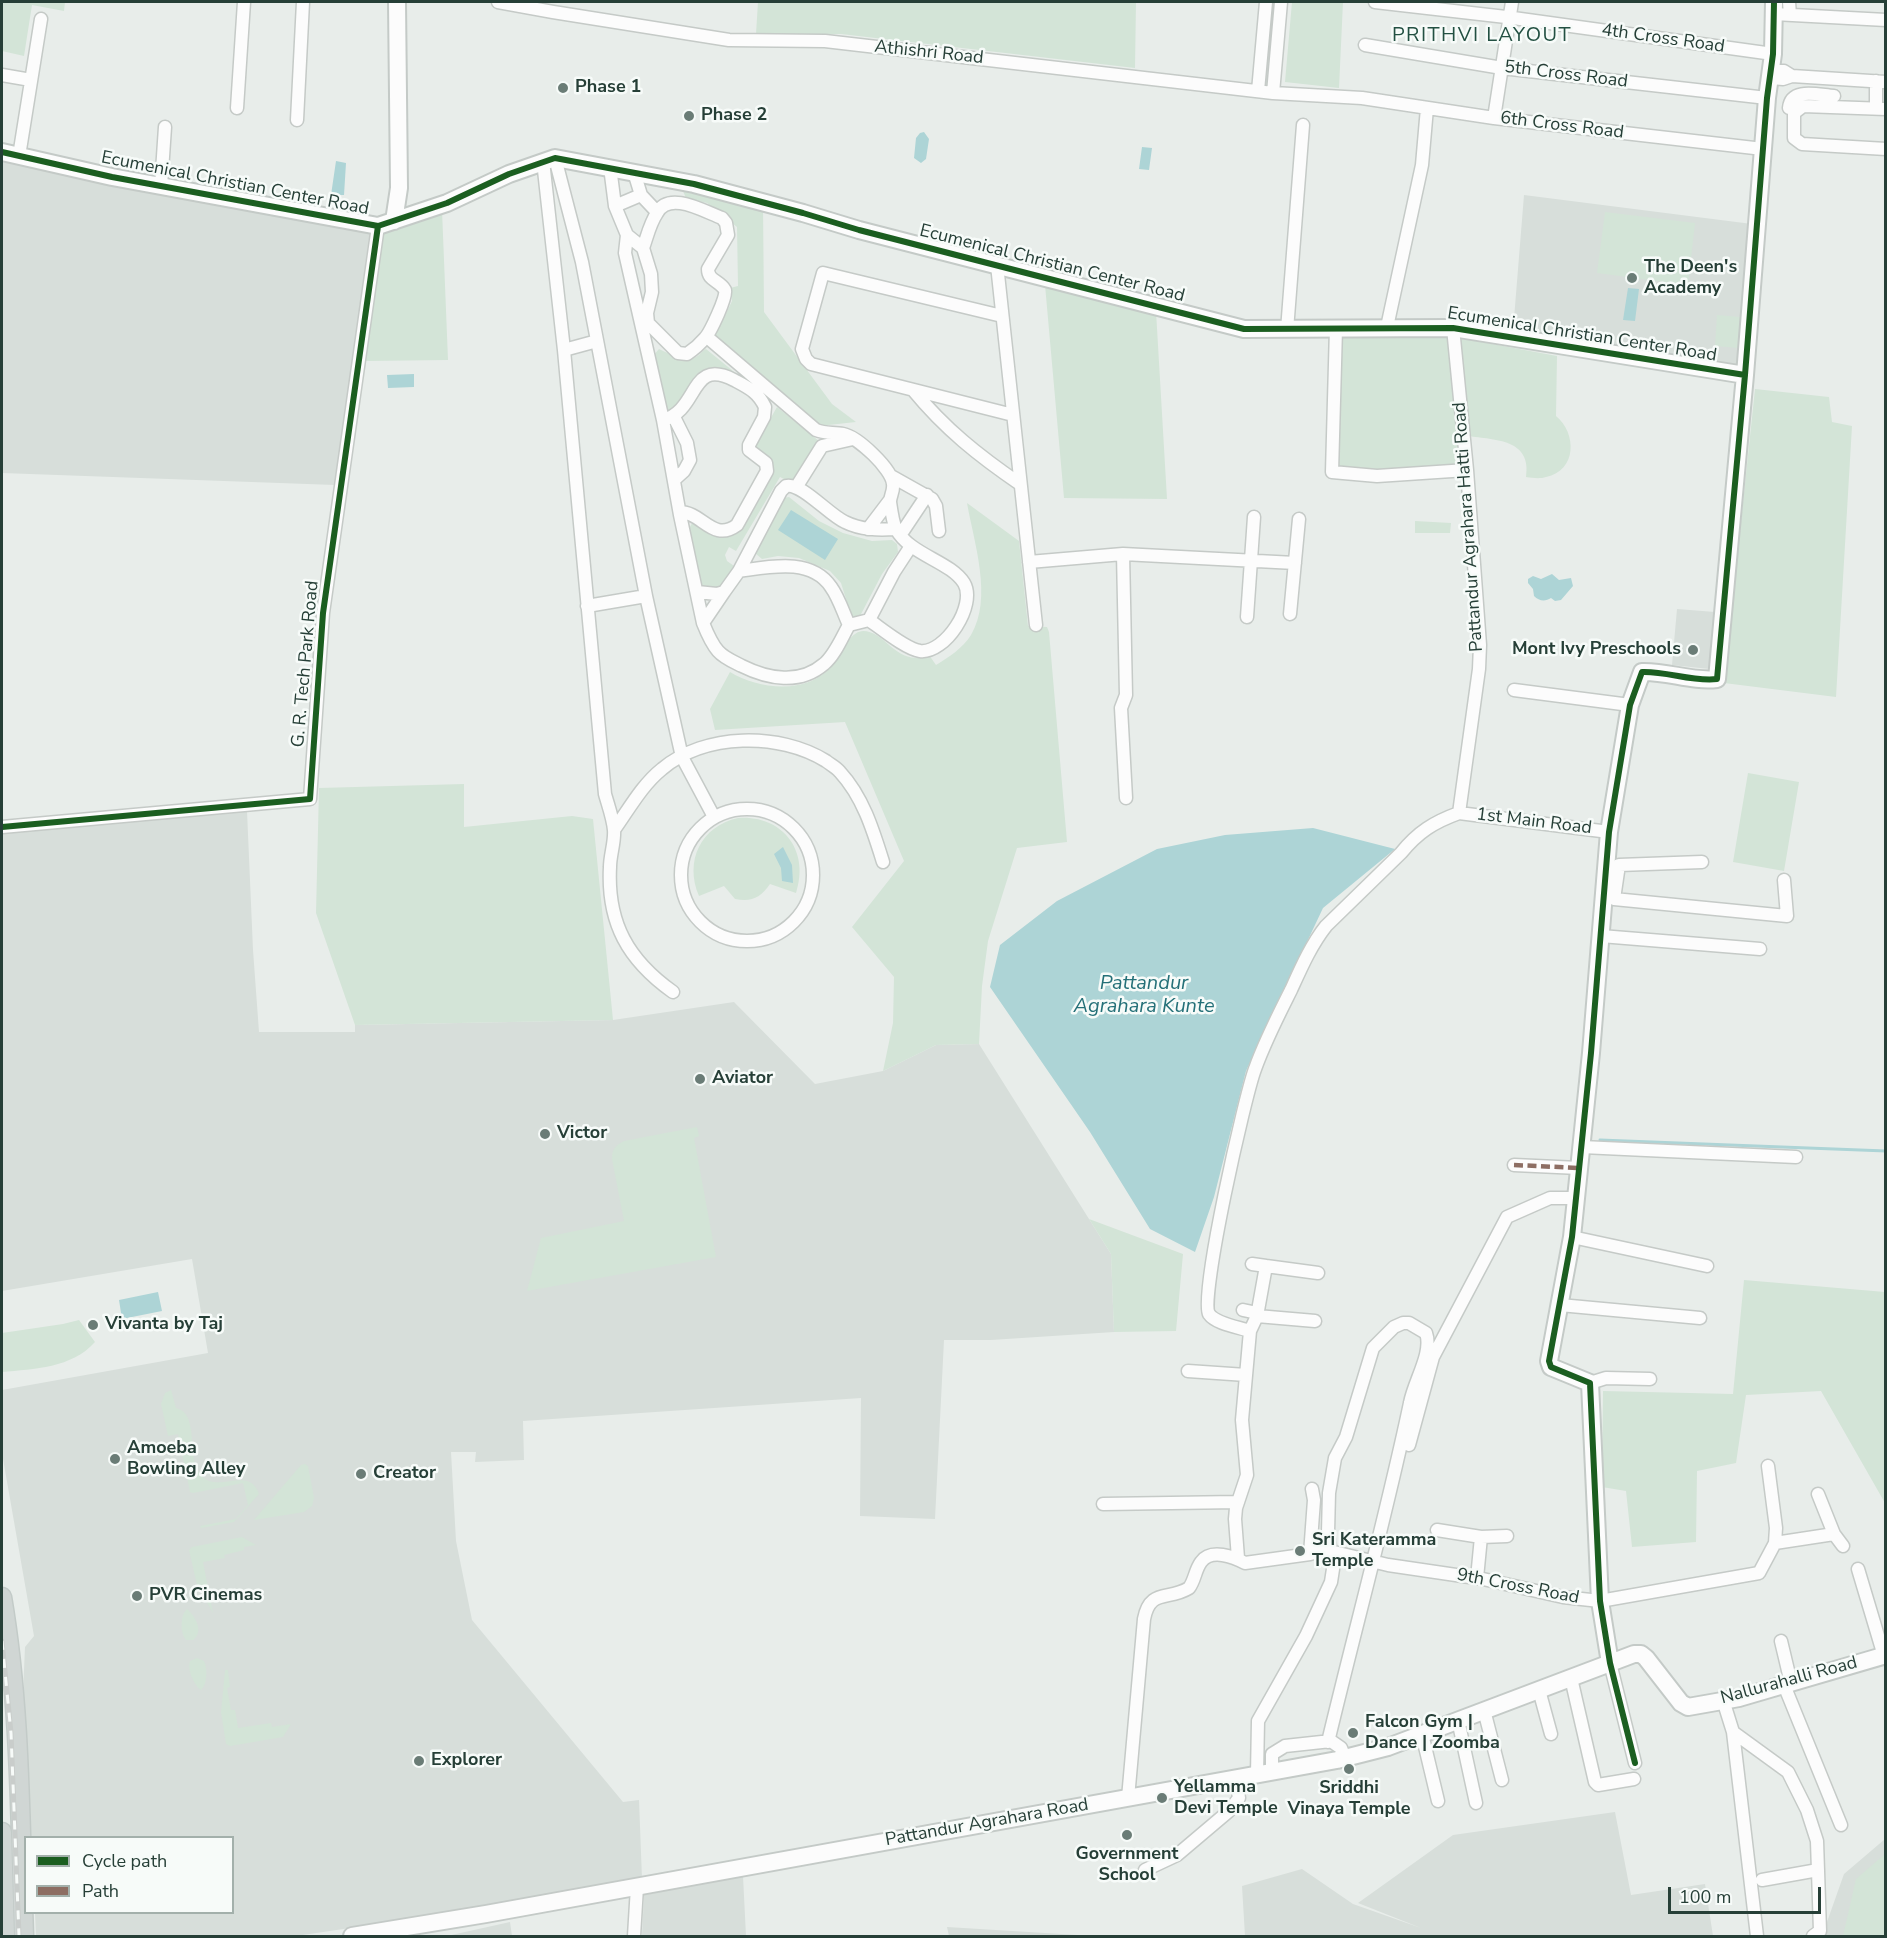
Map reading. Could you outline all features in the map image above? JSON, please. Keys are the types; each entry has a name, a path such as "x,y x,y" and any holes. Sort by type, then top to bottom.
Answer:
{"main road":[{"path":"2,1597 15,1717 24,1936"},
{"path":"2,1832 5,1936"}],"street":[{"path":"237,108 244,2"},
{"path":"297,120 303,2"},
{"path":"394,220 399,188 397,2"},
{"name":"Athishri Road","path":"498,2 729,40 825,41 1273,93 1362,98"},
{"path":"1258,91 1266,2"},
{"path":"1273,93 1281,2"},
{"name":"4th Cross Road","path":"1375,2 1509,18 1772,68 1783,79 1792,76 1881,81"},
{"path":"1494,118 1512,2"},
{"path":"1784,880 1788,916 1614,899 1609,832 1630,705 1642,672 1656,671 1707,680 1717,679 1767,99 1779,10 1789,2"},
{"path":"1779,10 1886,20"},
{"path":"19,156 41,19"},
{"name":"5th Cross Road","path":"1365,45 1502,68 1767,99"},
{"path":"2,75 31,80"},
{"path":"1834,79 1834,101"},
{"path":"1789,108 1791,99 1798,94 1834,101 1881,104 1881,81"},
{"name":"6th Cross Road","path":"1362,98 1494,118 1763,148"},
{"path":"1834,101 1803,106 1794,113 1794,138 1802,144 1886,149"},
{"path":"1387,327 1422,165 1427,108"},
{"path":"1287,330 1303,125"},
{"path":"161,186 165,128"},
{"name":"Ecumenical Christian Center Road","path":"2,152 112,177 378,226 447,203 508,174 549,159 609,167 694,184 859,230 1244,329 1453,328 1745,375"},
{"path":"549,159 582,262 646,596 682,757 714,817"},
{"path":"549,159 604,794 614,830 610,890 616,922 628,947 644,969 673,992"},
{"path":"609,167 615,206 627,235 643,248 651,274 652,292 646,318 650,326 678,353 692,351 707,337 726,296 724,288 707,272 728,236 726,223 722,218 682,203 667,204 657,212 643,248"},
{"path":"634,172 641,195 657,212"},
{"path":"615,206 641,195"},
{"name":"G. R. Tech Park Road","path":"2,827 310,799 323,612 378,226"},
{"path":"627,235 625,254 668,418 674,480 703,623 708,636 719,652 760,675 788,678 810,673 826,663 849,625 869,620 912,649 931,650 939,645 953,632 962,618 967,598 964,584 951,572 911,546 898,531 890,500"},
{"path":"997,266 1035,625"},
{"path":"1002,316 823,273 802,349 811,364 1013,415"},
{"path":"1336,328 1332,472 1377,476 1467,470"},
{"name":"Pattandur Agrahara Hatti Road","path":"1453,328 1467,470 1480,645 1479,669 1459,813"},
{"path":"707,337 816,429 825,433 845,434 873,453 891,476 927,495 936,506 939,531"},
{"path":"564,350 597,341"},
{"path":"668,418 681,411 702,378 714,374 730,378 755,391 765,407"},
{"path":"913,390 933,414 970,449 1020,484"},
{"path":"680,512 686,512 712,528 722,531 737,525 767,471 766,463 749,450 749,445 764,417 765,407 776,395"},
{"path":"668,418 687,443 690,460 684,471 674,480"},
{"path":"797,486 822,446 853,439"},
{"path":"868,529 890,500 893,491 891,476"},
{"path":"703,623 739,571 781,491 790,485 797,486 843,522 868,529 898,531"},
{"path":"898,531 927,495"},
{"path":"1246,617 1254,518"},
{"path":"1290,614 1299,519"},
{"path":"869,620 894,572 911,546"},
{"path":"1029,562 1123,554 1295,563"},
{"path":"1123,554 1126,695 1121,708 1125,798"},
{"path":"739,571 783,566 811,569 830,585 849,625"},
{"path":"697,592 717,594 724,592"},
{"path":"587,606 646,596"},
{"path":"1514,690 1630,705"},
{"path":"614,830 648,782 663,767 701,747 748,741 771,742 814,754 838,770 857,793 883,862"},
{"path":"753,808 773,813 790,824 803,839 812,858 814,878 810,898 800,916 785,930 766,939 744,942 723,938 705,927 691,911 682,891 683,859 686,848 697,830 714,817 733,809 753,808"},
{"path":"1250,1331 1214,1319 1207,1309 1206,1296 1217,1230 1246,1105 1254,1072 1266,1041 1318,936 1326,926 1420,832 1442,819 1459,813"},
{"name":"1st Main Road","path":"1459,813 1609,832"},
{"path":"1650,1379 1606,1378 1590,1383 1551,1367 1549,1361 1572,1237 1601,936 1611,881 1619,865 1702,862"},
{"path":"1601,936 1760,949"},
{"path":"1582,1147 1796,1157"},
{"path":"1514,1165 1579,1168"},
{"path":"1401,1475 1432,1357 1506,1217 1550,1198 1576,1198"},
{"path":"1572,1237 1707,1266"},
{"path":"1252,1264 1318,1273"},
{"path":"1128,1798 1144,1619 1148,1605 1157,1597 1189,1588 1200,1563 1207,1557 1217,1555 1238,1558 1235,1525 1238,1502 1245,1485 1248,1467 1242,1430 1250,1331 1257,1314 1266,1266"},
{"path":"1560,1305 1700,1318"},
{"path":"1244,1310 1257,1314 1315,1321"},
{"path":"1264,1773 1258,1720 1306,1636 1331,1582 1334,1569 1328,1532 1329,1493 1335,1458 1346,1437 1373,1348 1394,1327 1409,1323 1426,1333 1429,1347 1413,1389 1328,1742"},
{"path":"1188,1371 1246,1375"},
{"path":"1590,1383 1600,1601 1610,1663 1635,1763"},
{"name":"9th Cross Road","path":"1238,1558 1245,1563 1326,1550 1388,1565 1477,1578 1563,1598 1600,1601 1759,1573 1775,1543 1776,1528 1768,1466"},
{"path":"1310,1554 1314,1500 1312,1489"},
{"path":"1818,1494 1834,1534 1843,1546"},
{"path":"1103,1504 1238,1502"},
{"path":"1437,1530 1481,1537 1507,1536"},
{"path":"1775,1543 1834,1534"},
{"path":"1477,1578 1481,1537"},
{"path":"1858,1569 1885,1656"},
{"path":"1781,1641 1787,1684 1841,1825"},
{"name":"Nallurahalli Road","path":"1610,1663 1641,1654 1681,1703 1688,1707 1787,1684 1885,1656"},
{"name":"Pattandur Agrahara Road","path":"352,1936 400,1933 637,1887 1346,1758 1388,1747 1610,1663"},
{"path":"1572,1678 1595,1782 1598,1785 1634,1779"},
{"path":"1539,1690 1551,1734"},
{"path":"1723,1700 1733,1732 1757,1936"},
{"path":"1484,1710 1502,1780"},
{"path":"1458,1720 1476,1803"},
{"path":"1733,1732 1788,1772 1807,1810 1817,1841 1820,1931 1813,1936"},
{"path":"1422,1734 1438,1801"},
{"path":"1264,1773 1272,1754 1285,1746 1331,1741 1341,1748 1346,1758"},
{"path":"1145,1870 1178,1855 1229,1811 1239,1798 1236,1778"},
{"path":"1762,1880 1818,1870"},
{"path":"634,1936 637,1887"}],"shaded area":[{"path":"2,161 370,231 335,485 2,473"},
{"name":"The Deen's Academy","path":"1524,195 1752,224 1739,366 1513,331"},
{"path":"1677,609 1715,612 1710,669 1672,665"},
{"path":"247,811 259,1032 355,1032 355,1025 613,1020 734,1002 815,1084 883,1071 936,1045 979,1044 1111,1254 1114,1332 991,1340 944,1340 935,1519 860,1516 861,1398 523,1421 524,1460 475,1462 476,1452 451,1452 456,1541 472,1620 623,1802 639,1800 642,1879 506,1905 296,1936 36,1936 35,1914 234,1914 234,1836 31,1836 23,1693 25,1647 34,1636 2,1453 2,1390 208,1353 192,1259 2,1291 2,832"},
{"path":"1615,1812 1631,1895 1705,1884 1713,1936 1245,1936 1242,1886 1302,1869 1353,1904 1421,1928 1358,1903 1453,1835"},
{"path":"1885,1839 1885,1936 1822,1936 1844,1874"},
{"path":"743,1876 746,1936 642,1936 644,1895"},
{"path":"510,1922 512,1936 447,1936"},
{"path":"947,1927 1094,1936 949,1936"}],"green space":[{"path":"2,2 65,2 64,11 32,5 24,56 2,51"},
{"path":"758,2 1136,2 1135,68 841,34 756,34"},
{"path":"1292,2 1343,2 1339,88 1285,82"},
{"path":"682,189 763,205 764,312 832,404 856,422 819,426 721,344 715,336 732,301 730,288 738,286 737,227 707,203 686,198"},
{"path":"442,210 448,360 364,361 382,231"},
{"path":"1605,212 1695,223 1688,285 1597,273"},
{"path":"1045,285 1156,311 1167,499 1064,498"},
{"path":"1717,315 1740,317 1738,348 1715,346"},
{"path":"1342,333 1450,333 1459,465 1378,472 1338,469"},
{"path":"1460,338 1557,356 1556,416 1563,423 1570,441 1568,460 1564,467 1556,473 1541,478 1526,477 1526,464 1517,448 1500,441 1468,436"},
{"path":"659,349 689,359 706,349 749,384 712,368 704,369 692,381 677,408 665,411 653,356"},
{"path":"1755,389 1829,397 1832,422 1852,426 1836,697 1724,683"},
{"path":"777,407 819,441 795,480 790,482 780,477 736,551 729,547 725,555 727,561 737,568 730,578 723,586 707,588 700,585 689,528 693,522 723,537 731,536 745,522 759,500 772,472 755,446"},
{"path":"789,497 819,521 843,533 872,541 892,540 897,544 898,552 882,574 860,616 851,615 841,583 830,571 799,558 778,556 762,559 755,553 783,498"},
{"path":"967,503 1019,541 1028,626 1047,627 1049,632 1067,842 1017,848 988,941 982,986 979,1044 936,1045 883,1071 893,1023 894,977 852,927 904,861 845,722 715,730 710,709 730,672 755,683 769,686 797,685 811,681 823,675 833,665 849,640 858,632 863,631 879,637 908,657 918,658 929,655 936,665 955,652 971,635 981,604 980,570"},
{"path":"1415,521 1451,523 1450,533 1415,533"},
{"path":"1748,773 1799,782 1784,871 1733,862"},
{"path":"464,784 464,827 572,816 593,819 613,1020 355,1025 316,913 319,788"},
{"path":"738,818 768,823 780,829 789,839 796,850 799,863 796,893 770,884 759,896 746,900 735,899 724,886 699,896 694,870 699,847 714,829"},
{"path":"697,1127 699,1136 694,1138 716,1257 527,1291 541,1238 624,1221 612,1159 616,1146 624,1141"},
{"path":"1089,1219 1183,1254 1176,1331 1114,1332 1111,1254"},
{"path":"1744,1280 1885,1292 1885,1503 1821,1391 1746,1395 1736,1463 1697,1471 1696,1542 1632,1547 1626,1491 1602,1487 1603,1391 1733,1394"},
{"path":"79,1320 95,1342 86,1351 52,1366 2,1372 2,1333"},
{"path":"171,1390 176,1408 188,1418 194,1457 200,1474 207,1480 215,1482 248,1481 254,1485 259,1494 234,1522 201,1528 200,1526 236,1519 248,1505 243,1483 190,1492 178,1434 168,1436 161,1404 165,1393"},
{"path":"301,1465 308,1466 314,1498 312,1506 304,1512 254,1520"},
{"path":"242,1537 256,1545 224,1555 225,1558 203,1562 213,1613 197,1585 189,1550 192,1547"},
{"path":"187,1609 198,1624 198,1633 193,1640 186,1640 182,1629 182,1620"},
{"path":"197,1658 204,1661 206,1668 206,1681 201,1690 189,1669 190,1661"},
{"path":"225,1670 228,1670 230,1687 227,1688 231,1710 235,1710 238,1728 271,1723 272,1727 291,1724 283,1737 230,1746 226,1744 221,1712"},
{"path":"1885,1854 1885,1936 1843,1936 1856,1879"}],"water":[{"path":"924,132 929,139 926,159 921,163 914,158 916,138"},
{"path":"1142,147 1152,148 1149,170 1139,169"},
{"path":"336,161 346,163 344,195 331,195"},
{"path":"1628,288 1639,289 1635,321 1623,320"},
{"path":"414,374 414,387 388,388 387,375"},
{"path":"791,510 838,539 825,560 778,530"},
{"path":"1552,574 1559,580 1571,578 1573,586 1561,600 1538,599 1534,596 1528,579 1533,576 1541,579"},
{"name":"Pattandur Agrahara Kunte","path":"1313,828 1395,849 1323,908 1246,1071 1214,1197 1195,1252 1150,1229 1090,1132 990,987 1000,945 1057,901 1157,849 1225,835"},
{"path":"783,847 792,865 793,883 782,881 781,868 774,854"},
{"path":"158,1292 162,1311 122,1319 119,1300"}],"waterway":[{"path":"1600,1140 1886,1151"}],"railway":[{"path":"2,1641 11,1733 19,1936"}],"marked path":[{"path":"1514,1165 1579,1168"}],"cycle path":[{"path":"1635,1763 1610,1663 1600,1601 1590,1383 1551,1367 1549,1361 1572,1237 1591,1053 1609,832 1630,705 1642,672 1708,680 1717,679 1745,375 1767,98 1773,54 1774,2"},
{"path":"2,152 112,177 378,226 447,203 509,174 555,158 694,184 859,230 1244,329 1453,328 1745,375"},
{"path":"2,827 310,799 323,613 378,226"}],"place":[{"name":"Phase 1","path":"563,88"},
{"name":"Phase 2","path":"689,116"},
{"name":"The Deen's Academy","path":"1632,278"},
{"name":"Mont Ivy Preschools","path":"1693,650"},
{"name":"Aviator","path":"700,1079"},
{"name":"Victor","path":"545,1134"},
{"name":"Vivanta by Taj","path":"93,1325"},
{"name":"Amoeba Bowling Alley","path":"115,1459"},
{"name":"Creator","path":"361,1474"},
{"name":"Sri Kateramma Temple","path":"1300,1551"},
{"name":"PVR Cinemas","path":"137,1596"},
{"name":"Falcon Gym | Dance | Zoomba","path":"1353,1733"},
{"name":"Explorer","path":"419,1761"},
{"name":"Sriddhi Vinaya Temple","path":"1349,1769"},
{"name":"Yellamma Devi Temple","path":"1162,1798"},
{"name":"Government School","path":"1127,1835"}],"district":[{"name":"PRITHVI LAYOUT","path":"1482,36"}]}
